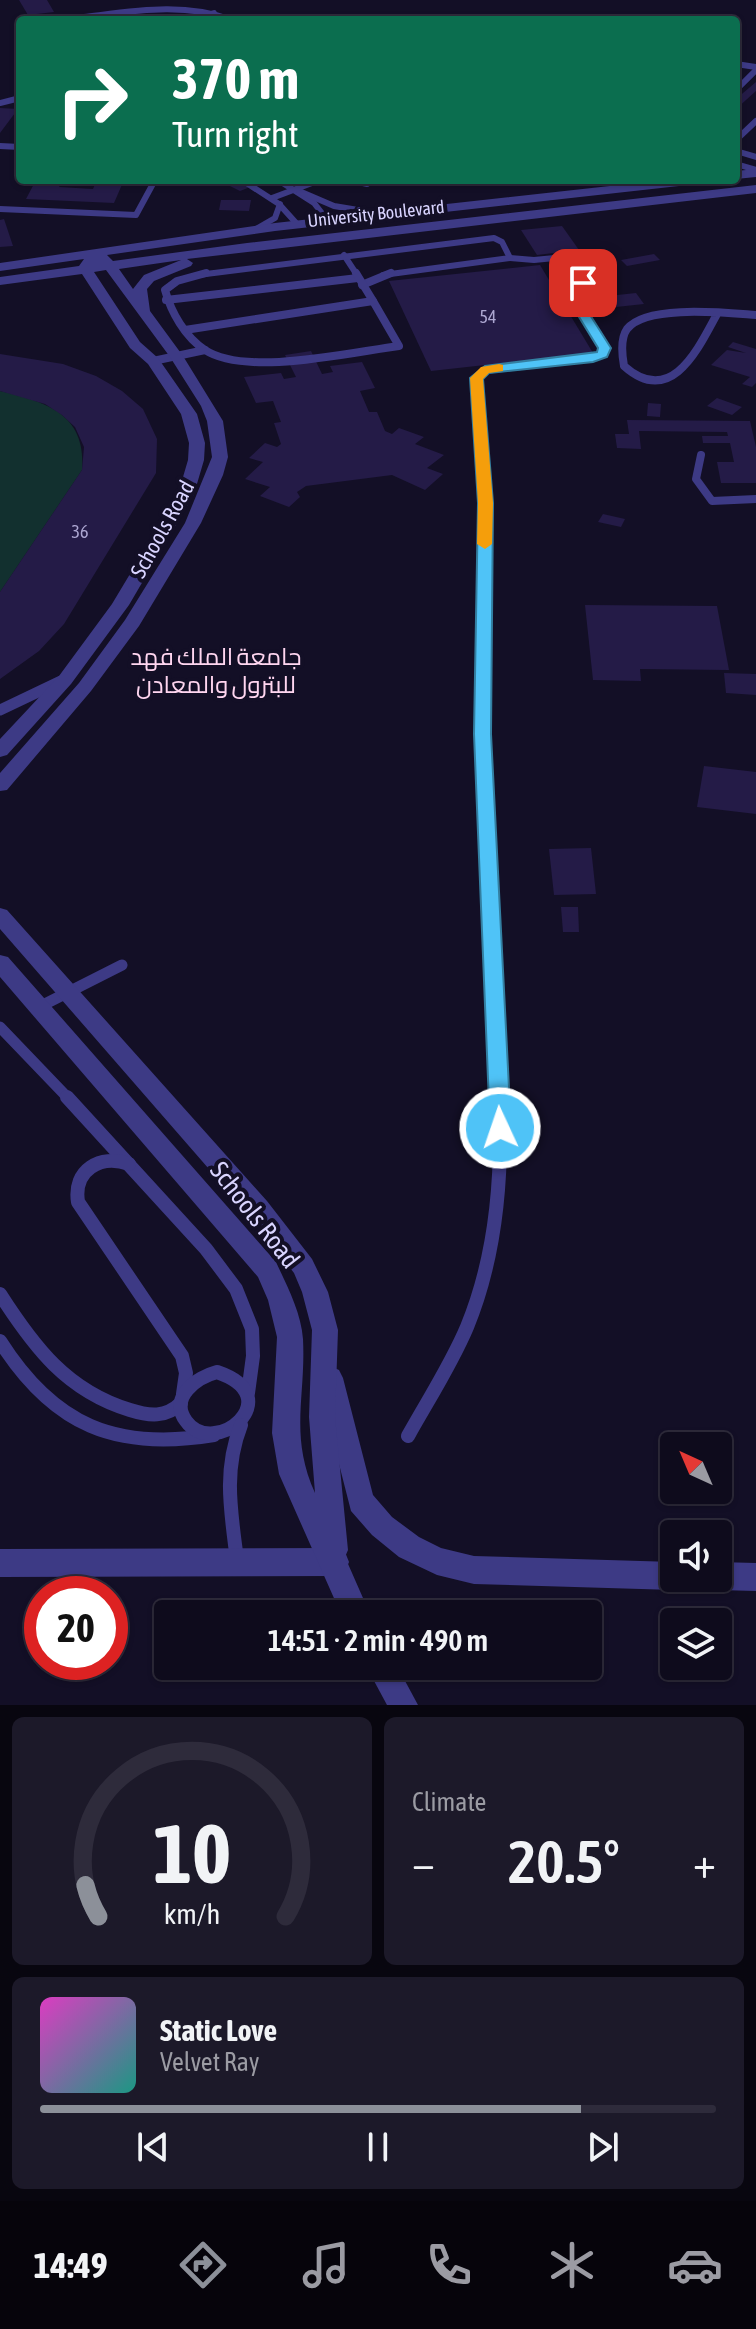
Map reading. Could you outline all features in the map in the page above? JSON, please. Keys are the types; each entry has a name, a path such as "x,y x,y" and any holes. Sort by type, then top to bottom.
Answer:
{"street":[{"name":"University Boulevard","path":"0,267 256,229 662,184"},
{"name":"University Boulevard","path":"0,281 247,247 756,191"},
{"path":"143,311 140,288 149,278 177,266 247,247"},
{"path":"0,785 111,654 193,523 220,457 215,421 176,356 109,265 95,251 85,268"},
{"name":"Schools Road","path":"0,751 65,680 120,605 186,494 192,478 197,443 189,414 153,361 135,345 85,268"},
{"path":"0,915 258,1208 303,1266 315,1292 325,1330 322,1417 335,1562 350,1600"},
{"name":"Schools Road","path":"0,963 10,980 39,1007 267,1270 281,1300 290,1337 285,1433 293,1474 335,1562"},
{"path":"325,1358 361,1502 382,1526 409,1547 437,1561 474,1570 660,1576"},
{"path":"0,1563 335,1562"},
{"path":"732,1576 756,1577"},
{"path":"389,1680 403,1705"}],"lane":[{"path":"94,16 174,8 222,16"},
{"path":"205,16 215,13"},
{"path":"740,86 756,69"},
{"path":"740,136 756,121"},
{"path":"748,171 756,159"},
{"path":"0,209 136,215 153,184"},
{"path":"249,184 280,204 297,224"},
{"path":"286,184 350,210 375,214 407,213"},
{"path":"272,198 311,184"},
{"path":"297,190 314,203 328,221"},
{"path":"256,229 275,218 280,204"},
{"path":"205,350 185,330 166,300 165,290 169,285 215,271 494,238 502,242 510,258"},
{"path":"153,361 205,350 265,364 399,346 344,255"},
{"path":"166,300 360,282 386,274 510,258 534,260 565,257 583,283 574,299 605,351 593,358 485,370 476,378 485,503 482,734 502,1159 498,1212 486,1271 466,1329 408,1436"},
{"path":"185,330 373,301"},
{"path":"717,314 685,368 674,378 651,379 634,374 624,366 625,332 633,323 657,315 717,314 756,315"},
{"path":"701,455 696,479 712,501 756,499"},
{"path":"0,710 65,680"},
{"path":"39,1007 122,965"},
{"path":"0,1027 133,1166 225,1271 240,1295 254,1341 249,1402 230,1448 226,1469 238,1561"},
{"path":"133,1166 121,1159 94,1163 77,1179 75,1192 78,1202 182,1356 186,1373 182,1399 186,1422 194,1429 214,1435"},
{"path":"0,1294 48,1364 81,1391 101,1401 144,1414 167,1414 197,1379 217,1372 237,1378 248,1393"},
{"path":"0,1341 42,1396 78,1418 127,1437 172,1441 214,1435 225,1433 243,1420"}],"green space":[{"path":"0,391 48,406 70,423 82,451 82,470 0,592"}],"building":[{"path":"19,0 47,0 54,12 28,15"},
{"path":"756,82 756,91 740,105 740,96"},
{"path":"0,108 16,109 16,112 0,133"},
{"path":"34,184 93,189 95,184 122,184 114,203 26,199"},
{"path":"226,184 258,184 240,191"},
{"path":"221,200 251,200 249,211 219,210"},
{"path":"4,219 13,246 0,247 0,220"},
{"path":"562,226 579,250 537,255 521,230"},
{"path":"654,254 660,260 627,266 621,260"},
{"path":"540,265 593,353 431,371 389,281"},
{"path":"636,293 644,304 616,307 608,296"},
{"path":"733,342 756,349 756,383 752,387 742,384 750,377 711,365 727,350 746,353 728,347"},
{"path":"311,351 322,374 333,372 330,366 362,362 375,388 360,391 369,412 377,412 385,431 392,434 399,428 424,437 415,444 444,455 427,468 443,474 425,490 392,475 306,486 297,492 300,497 289,507 260,496 270,487 245,479 263,462 249,458 265,443 277,447 281,444 274,423 281,422 273,401 256,403 244,377 281,373 284,379 296,377 285,355"},
{"path":"0,354 63,364 96,376 122,391 143,409 157,439 156,473 64,624 39,651 0,679 0,592 82,470 84,447 75,427 62,415 45,404 0,391"},
{"path":"717,398 742,407 732,415 707,406"},
{"path":"648,403 661,404 660,417 647,416"},
{"path":"627,420 750,421 756,447 756,483 721,483 717,462 734,462 730,443 703,443 702,436 728,436 727,432 639,431 641,449 617,448 615,434 629,434"},
{"path":"603,514 625,519 621,527 598,522"},
{"path":"585,605 717,606 729,670 640,669 641,681 593,680"},
{"path":"724,673 756,674 756,695 726,693"},
{"path":"704,766 756,772 756,814 697,807"},
{"path":"591,848 596,894 554,895 549,849"},
{"path":"561,907 578,907 579,932 563,932"}],"slow traffic":[{"path":"485,544 476,378 485,370 499,368"}],"district":[{"name":"جامعة الملك فهد للبترول والمعادن","path":"216,671"}],"route":[{"path":"500,1128 482,734 485,503 476,378 485,370 593,358 602,354 604,348 574,299 583,283"}]}
